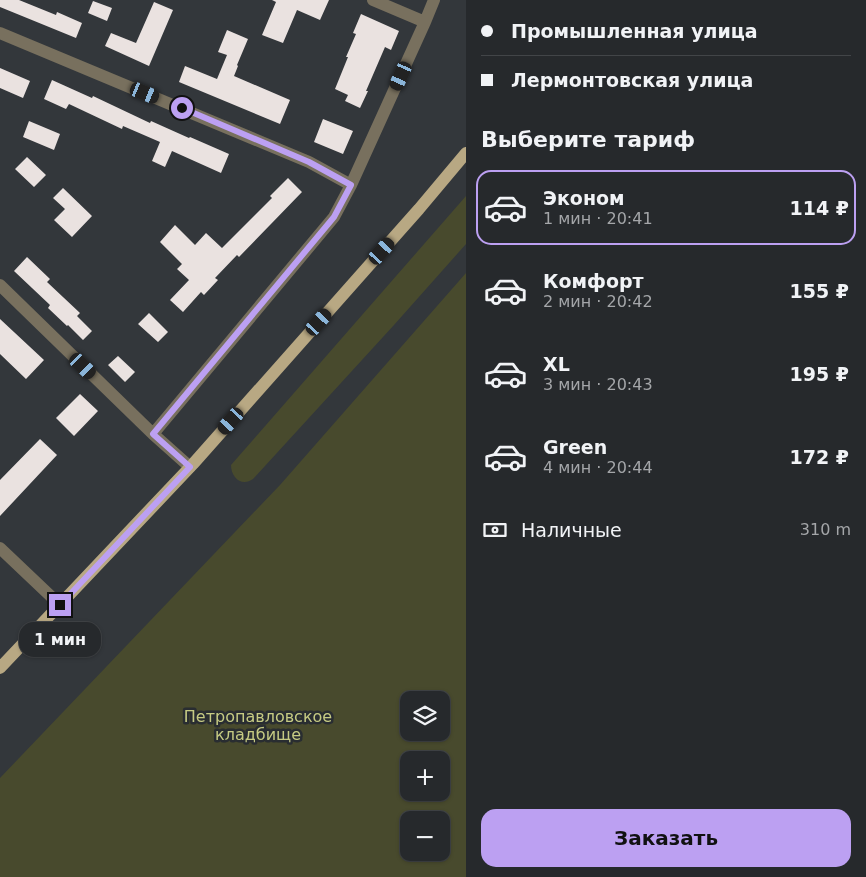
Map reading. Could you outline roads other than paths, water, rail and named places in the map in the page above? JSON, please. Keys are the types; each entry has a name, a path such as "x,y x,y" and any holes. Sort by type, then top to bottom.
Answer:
{"main road":[{"path":"0,668 190,467 419,209 466,153"}],"street":[{"path":"373,0 426,22"},
{"path":"153,434 334,217 351,185 426,22 434,0"},
{"path":"0,33 309,162 351,185"},
{"path":"0,285 153,434 190,467"},
{"path":"0,548 60,605"}],"park label":[{"name":"Петропавловское кладбище","path":"258,725"}]}
